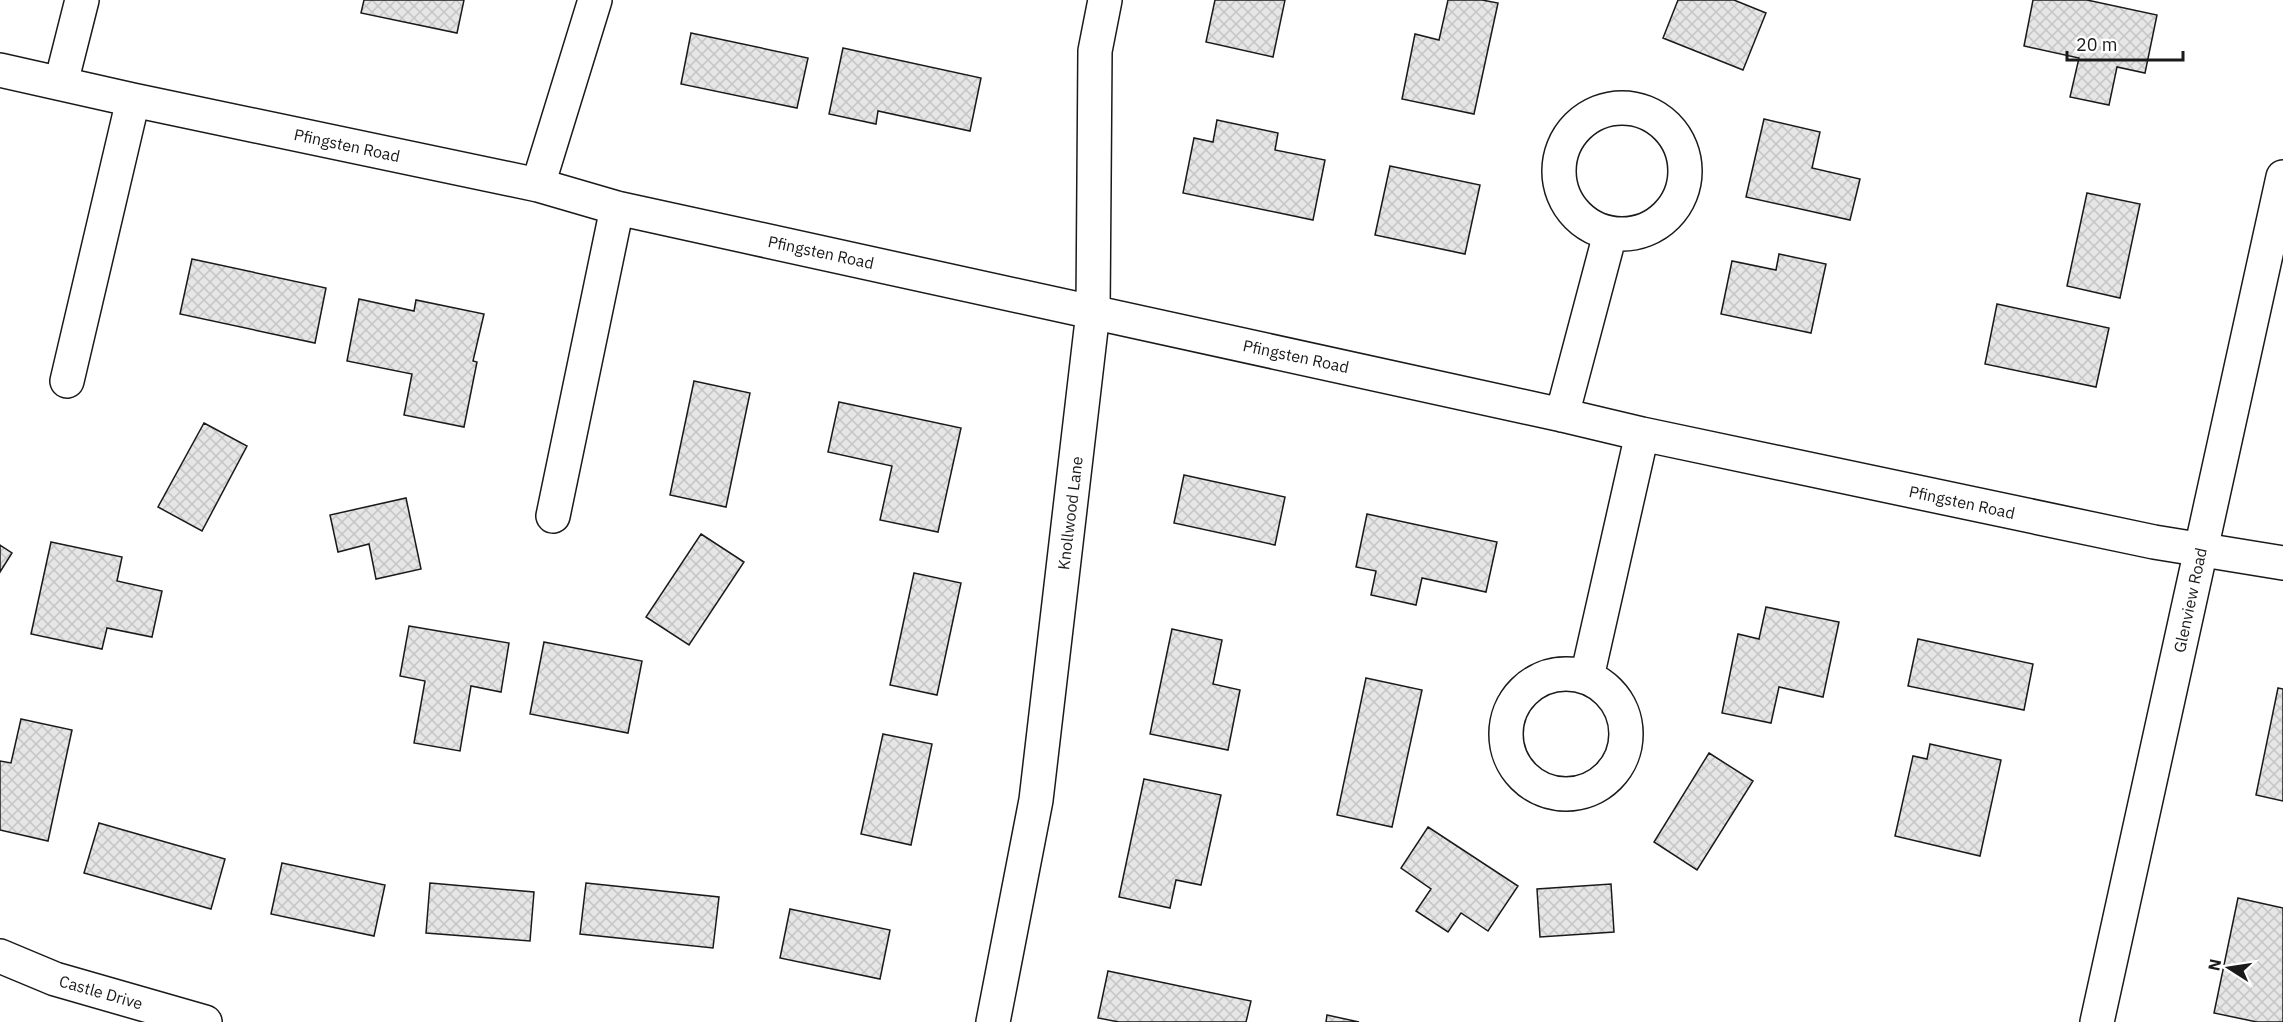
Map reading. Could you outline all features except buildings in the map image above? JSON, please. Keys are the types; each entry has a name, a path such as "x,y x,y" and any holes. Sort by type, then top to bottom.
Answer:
{"street":[{"path":"61,83 82,0"},
{"path":"538,185 595,0"},
{"name":"Knollwood Lane","path":"993,1022 1036,800 1093,312 1095,51 1105,0"},
{"name":"Pfingsten Road","path":"0,70 538,185 617,207 1642,434 2142,540 2283,563"},
{"path":"67,381 133,100"},
{"name":"Glenview Road","path":"2097,1022 2283,177"},
{"path":"553,516 617,207"},
{"path":"1562,415 1610,234"},
{"path":"1587,677 1642,434"},
{"name":"Castle Drive","path":"0,956 55,980 205,1022"}]}
